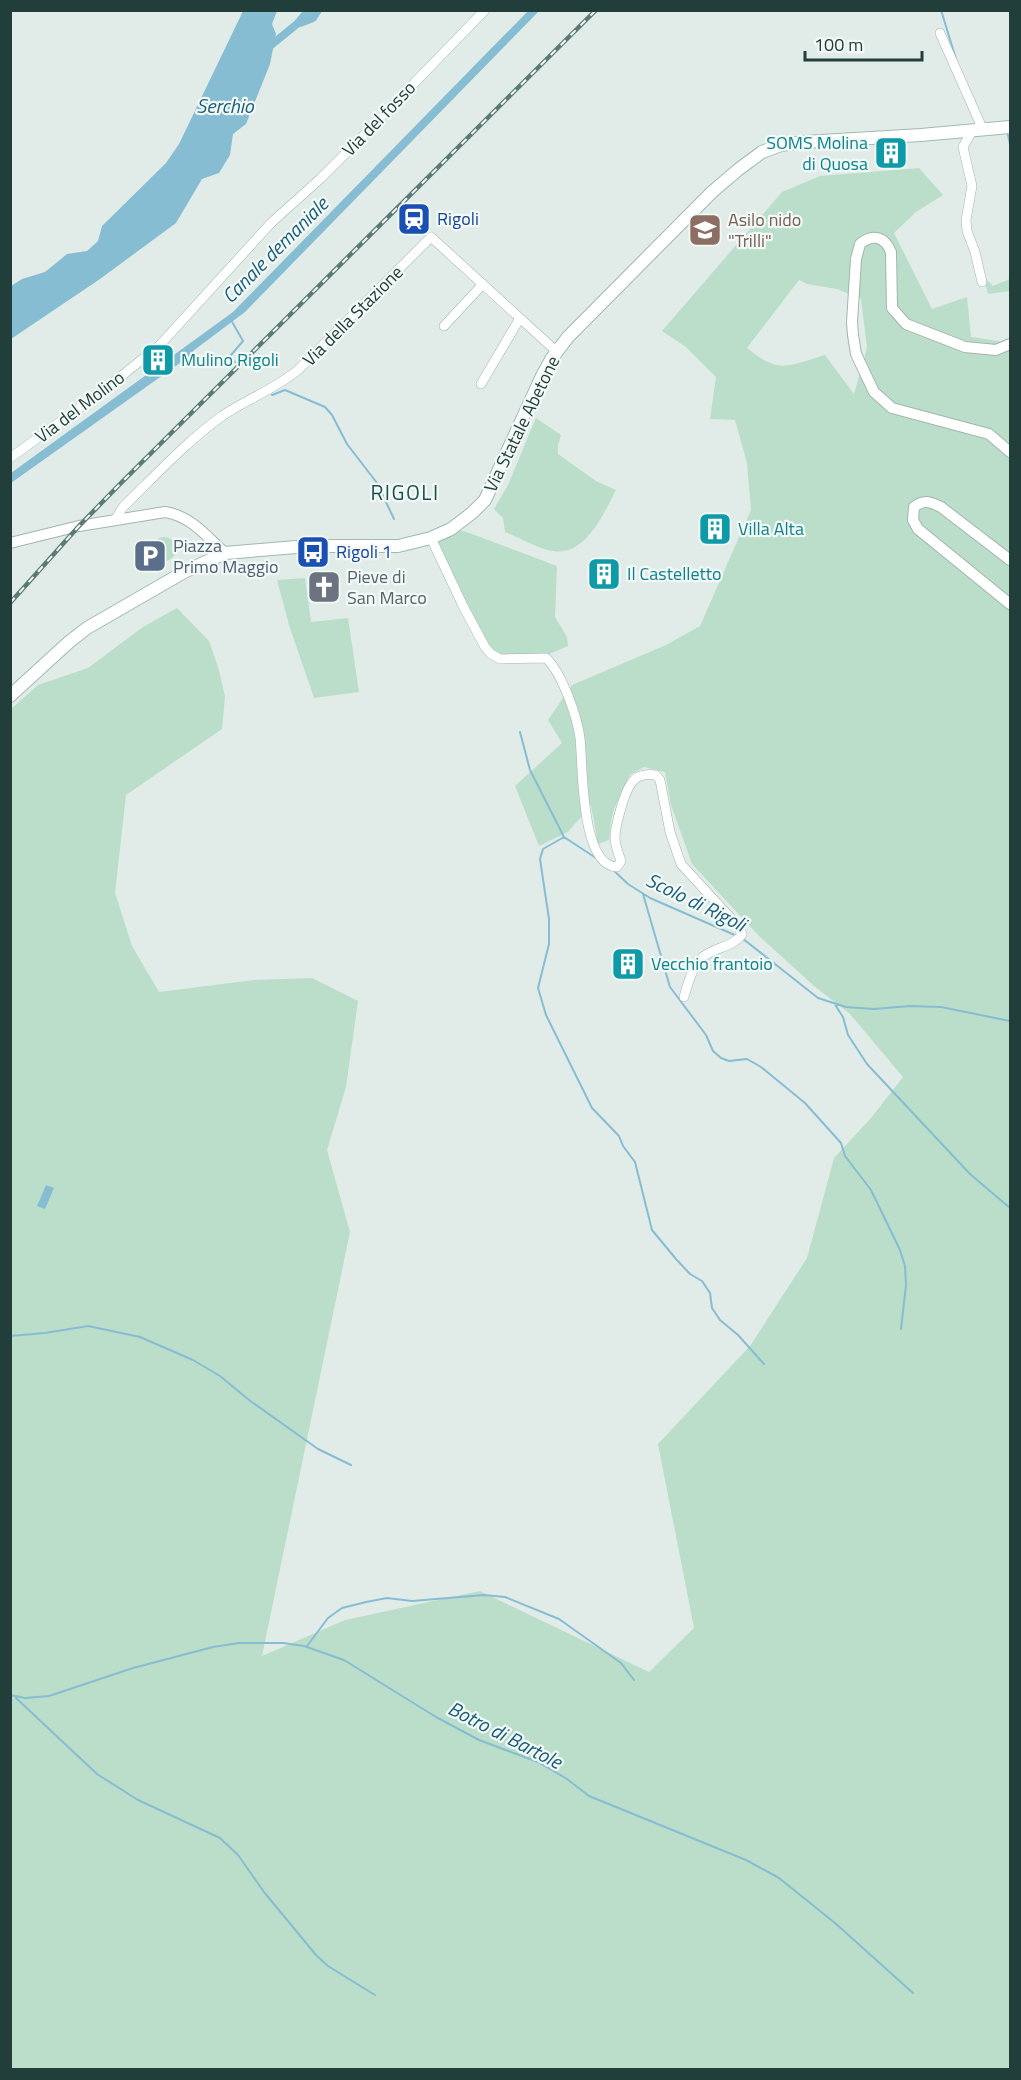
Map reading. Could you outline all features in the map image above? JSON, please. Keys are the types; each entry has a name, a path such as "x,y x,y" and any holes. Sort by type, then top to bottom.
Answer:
{"main road":[{"name":"Via Statale Abetone","path":"10,696 87,628 184,572 225,553 308,546 398,546 431,538 458,525 485,500 542,376 556,351 697,206 732,174 762,152 805,142 1011,127"}],"street":[{"name":"Via del fosso","path":"271,223 335,164 484,10"},
{"path":"940,33 977,130 963,147 972,186 966,220 967,231 982,282"},
{"name":"Via del Molino","path":"10,459 159,346 271,223"},
{"name":"Via della Stazione","path":"115,520 123,507 201,432 225,414 282,383 298,370 431,237 556,351"},
{"path":"1011,344 996,350 965,346 906,324 891,308 891,252 888,244 876,237 871,237 860,244 857,251 853,335 856,354 874,392 892,408 989,434 1011,452"},
{"path":"444,326 483,284"},
{"path":"481,384 520,318"},
{"path":"1011,560 941,507 929,501 920,502 914,507 913,520 918,529 1011,604"},
{"path":"10,543 79,526 165,512 177,515 197,527 225,553"},
{"path":"431,538 464,608 491,654 500,659 546,658 552,664 566,693 580,736 584,800 590,831 597,851 603,860 613,867 617,867 621,861 615,841 616,820 630,786 634,779 648,774 656,775 660,780 670,832 681,864 738,926 742,934 738,940 702,957 692,973 684,997"}],"green space":[{"path":"919,168 943,195 916,212 894,233 932,309 967,297 971,337 1005,342 1010,340 1010,2069 11,2070 11,709 38,685 88,668 143,627 177,608 209,641 225,697 222,729 126,795 115,893 132,946 159,992 254,980 312,978 358,1001 346,1087 327,1150 350,1232 262,1656 345,1620 480,1591 649,1672 694,1628 658,1444 750,1346 807,1258 834,1158 871,1118 903,1077 850,1014 814,986 759,936 692,864 671,805 665,772 644,767 630,775 614,809 609,840 598,844 591,805 568,832 539,846 515,786 562,743 548,720 572,685 666,645 700,626 751,510 747,463 735,420 710,419 716,377 686,347 662,331 782,192 820,176","holes":["799,280 807,284 837,289 861,299 867,348 854,394 825,355 793,364 776,365 767,362 747,348"]},
{"path":"984,277 993,286 1010,279 1010,291 988,294"},
{"path":"536,418 561,435 558,454 596,481 616,490 592,531 575,547 564,551 541,548 505,532 503,518 494,509 508,485"},
{"path":"458,531 464,531 557,566 555,617 567,637 568,646 547,655 504,657 488,645 437,542"},
{"path":"164,537 172,541 176,549 172,557 164,561 156,557 152,549 156,541"},
{"path":"305,578 311,622 348,618 359,692 314,698 289,625 277,580"}],"water":[{"name":"Serchio","path":"243,11 277,11 272,24 276,34 270,64 246,124 233,134 230,155 219,173 202,179 176,223 100,279 11,339 11,286 22,279 45,272 67,254 87,251 98,241 102,226 166,163 179,144"},
{"path":"528,11 539,11 245,312 193,351 194,353 11,483 11,473 233,312"},
{"path":"46,1185 54,1188 45,1209 37,1206"}],"waterway":[{"path":"265,50 297,24 309,10"},
{"path":"300,23 313,18 318,10"},
{"path":"941,10 956,59"},
{"path":"1008,135 1010,144"},
{"name":"Scolo di Rigoli","path":"231,320 243,341 231,355 235,362"},
{"name":"Scolo di Rigoli","path":"272,395 285,390 325,407 332,415 347,444 377,483 394,519"},
{"name":"Scolo di Rigoli","path":"520,732 530,770 564,837 599,860"},
{"path":"564,837 543,849 540,859 549,919 549,944 538,988 546,1015 592,1108 619,1136 623,1146 635,1162 652,1230 690,1274 702,1281 710,1293 712,1308 720,1320 738,1335 764,1364"},
{"name":"Scolo di Rigoli","path":"611,868 628,884 650,898 737,936"},
{"path":"643,894 670,987 706,1035 713,1051 729,1061 747,1059 761,1067 805,1103 841,1143 845,1156 871,1190 900,1250 905,1266 906,1285 901,1329"},
{"path":"742,938 818,998 846,1007 874,1009 910,1006 941,1007 1010,1021"},
{"name":"Scolo di Rigoli","path":"834,1003 843,1017 848,1035 867,1064 970,1174 1010,1208"},
{"path":"10,1336 88,1326 140,1337 193,1360 220,1376 249,1400 318,1449 351,1465"},
{"path":"307,1646 328,1618 342,1608 366,1602 387,1598 412,1601 484,1595 505,1597 559,1619 621,1663 634,1680"},
{"name":"Botro di Bartole","path":"10,1695 25,1698 49,1696 133,1668 213,1647 239,1643 283,1643 304,1646 344,1660 436,1717 479,1740 538,1762 567,1779 589,1796 746,1860 779,1878 835,1923 913,1993"},
{"path":"16,1698 97,1774 138,1800 220,1838 238,1855 264,1892 316,1955 328,1966 375,1995"}],"railway":[{"path":"10,603 120,484 596,10"}],"place":[{"name":"SOMS Molina di Quosa","path":"891,153"},
{"name":"Rigoli","path":"414,219"},
{"name":"Asilo nido \"Trilli\"","path":"705,230"},
{"name":"Mulino Rigoli","path":"158,360"},
{"name":"Villa Alta","path":"715,529"},
{"name":"Rigoli 1","path":"313,552"},
{"name":"Piazza Primo Maggio","path":"150,556"},
{"name":"Il Castelletto","path":"604,574"},
{"name":"Pieve di San Marco","path":"324,587"},
{"name":"Vecchio frantoio","path":"628,964"}],"district":[{"name":"RIGOLI","path":"405,493"}],"water label":[{"name":"Canale demaniale","path":"275,250"}]}
